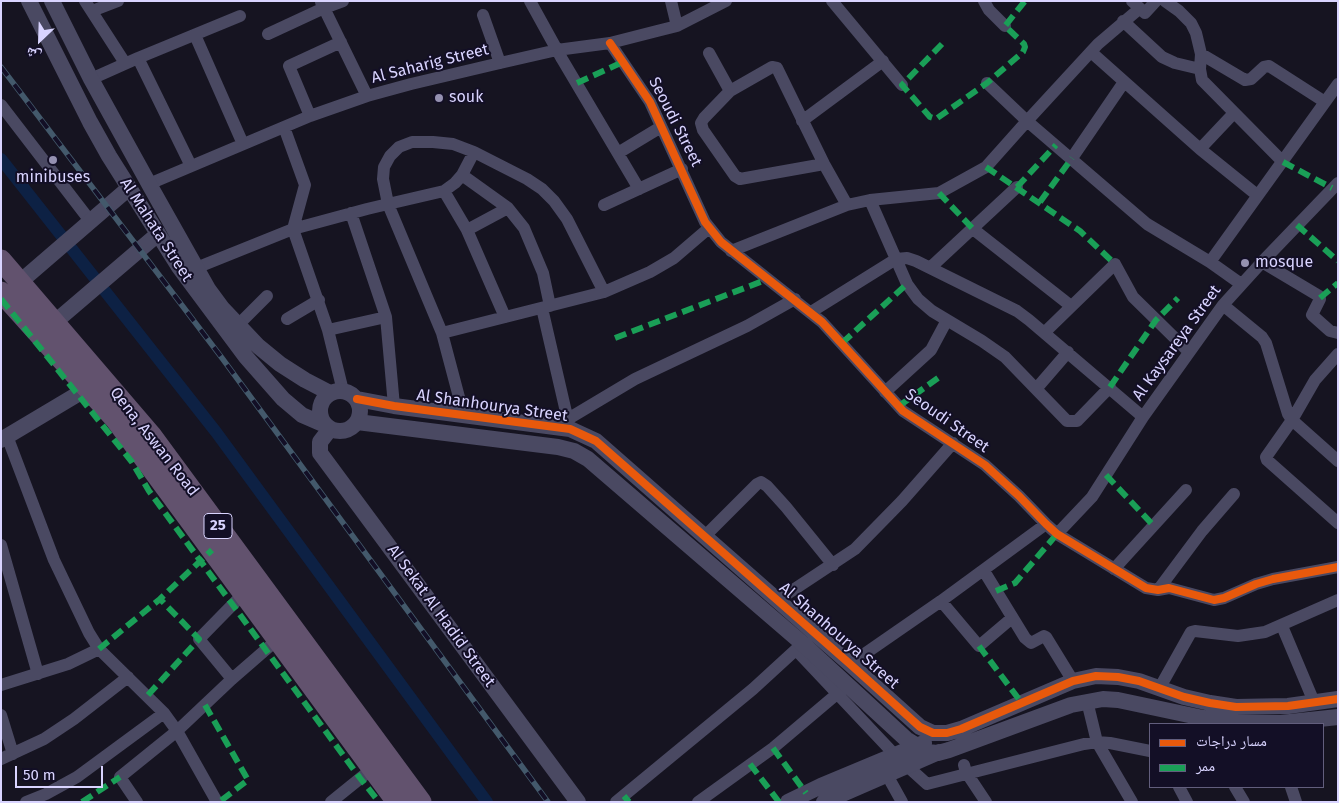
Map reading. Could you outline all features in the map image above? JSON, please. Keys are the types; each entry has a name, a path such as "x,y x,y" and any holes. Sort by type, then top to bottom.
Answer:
{"highway":[{"name":"Qena, Aswan Road","path":"1,260 10,287 88,388 116,420 398,802"},
{"name":"Qena, Aswan Road","path":"10,287 55,322 151,435 421,802"}],"street":[{"name":"Al Mahata Street","path":"29,1 109,156 197,293 246,357 292,408 328,427"},
{"name":"Al Mahata Street","path":"52,1 91,79 196,268 213,295 237,326 280,364 305,380 344,394"},
{"path":"118,1 89,6 125,63"},
{"path":"268,34 323,5 344,1"},
{"path":"530,1 639,190"},
{"path":"671,1 677,26"},
{"name":"Al Saharig Street","path":"149,184 310,116 367,96 500,62 557,50 610,43 677,26 726,1"},
{"path":"832,1 902,85"},
{"path":"984,1 989,10 1005,26"},
{"path":"731,251 847,205 870,200 939,193 986,167 1091,52 1123,21 1135,5 1143,12 1147,12 1156,1"},
{"path":"1165,1 1182,6 1191,23 1199,42 1202,80 1283,162"},
{"path":"323,5 367,96"},
{"path":"483,15 500,62"},
{"path":"91,79 240,16"},
{"path":"1123,21 1162,57 1200,70"},
{"path":"195,35 243,144"},
{"path":"310,116 289,66 341,42"},
{"name":"Seoudi Street","path":"610,43 650,102 682,169 701,215 721,242 811,312 842,342 904,411 918,422 954,443 1004,481 1057,534 1146,588 1158,590 1169,588 1209,599 1220,600 1272,579 1338,567"},
{"path":"1091,52 1200,149 1257,195"},
{"path":"709,53 730,91"},
{"path":"1201,54 1245,80 1251,79 1264,67 1269,66 1325,102"},
{"path":"138,58 191,166"},
{"path":"802,121 883,61"},
{"path":"824,164 740,179 735,176 703,130 701,123 730,91 772,67 777,68 802,121 847,205"},
{"path":"1072,158 1124,82"},
{"path":"987,83 1027,121 1148,224 1210,262 1241,284"},
{"path":"1210,262 1338,84"},
{"path":"1,105 91,222"},
{"path":"1200,149 1234,113"},
{"path":"284,127 305,185 293,229 319,300 344,394 360,413 357,422 348,430 336,431 328,427 320,414 320,408 322,402 344,394"},
{"path":"618,153 661,128"},
{"path":"464,416 442,333 388,204 384,187 384,167 390,156 399,147 412,142 453,144 474,152 528,179 554,201 567,220 604,292"},
{"path":"196,268 293,229 444,191 455,184 462,175 474,152"},
{"path":"604,205 682,169"},
{"path":"462,175 508,208 524,228 534,250 542,273 546,307 569,424 635,379 746,326 795,299"},
{"path":"931,267 1017,187"},
{"path":"10,287 39,268 130,188"},
{"name":"Al Kaysareya Street","path":"1057,534 1092,497 1144,416 1223,305 1262,262 1336,189"},
{"path":"444,191 467,230 505,317"},
{"path":"870,200 907,284 918,299 932,311 982,340 1005,357 1064,419 1074,422 1110,387"},
{"path":"467,230 508,208"},
{"path":"351,213 386,317 394,406"},
{"path":"442,333 604,292 650,272 674,258 709,228"},
{"path":"973,229 1071,306"},
{"path":"55,322 75,307 158,234"},
{"path":"811,312 896,259 907,258 931,267 1017,311 1144,416"},
{"path":"1262,262 1319,296 1320,299 1312,315 1330,332 1338,334"},
{"path":"1044,332 1115,264 1133,297 1189,352"},
{"path":"237,326 267,296"},
{"path":"287,319 319,300"},
{"path":"1223,305 1262,337 1266,343 1288,414 1292,420 1338,461"},
{"path":"328,330 386,317"},
{"path":"885,392 931,350 948,320"},
{"path":"1036,389 1068,352"},
{"path":"1338,354 1315,380 1292,420 1268,454 1267,460 1338,523"},
{"path":"88,388 4,438 54,560 89,633 99,649 164,713 177,730 217,802"},
{"name":"Al Shanhourya Street","path":"344,394 394,406 464,416 569,424 601,446 920,727 933,733 947,733"},
{"name":"Al Shanhourya Street","path":"357,422 558,447 574,451 600,469 799,647 843,689 916,746 927,752 938,753"},
{"name":"Al Sekat Al Hadid Street","path":"328,427 320,442 320,453 578,802"},
{"path":"778,600 856,549 874,532 954,443"},
{"path":"705,536 761,482 786,506 833,565"},
{"path":"1114,569 1186,490"},
{"path":"1158,590 1202,530 1234,494"},
{"path":"850,664 984,571 1046,524"},
{"path":"1,545 38,674"},
{"path":"984,571 1029,643 1044,636 1048,639 1073,682"},
{"path":"232,679 199,639 244,593"},
{"path":"1159,689 1191,632 1245,635 1265,632 1338,600"},
{"path":"942,601 979,646 1012,618"},
{"path":"1282,626 1314,702"},
{"path":"137,802 120,776 177,730 278,639"},
{"path":"616,802 753,690 799,647"},
{"path":"1,685 68,664 99,649"},
{"path":"788,802 821,786 947,733 1073,682 1096,676 1118,676 1210,703 1236,706 1279,706 1338,699"},
{"path":"1,715 7,756 44,739 74,719 128,677"},
{"path":"698,802 773,748 843,689 895,755 927,784 931,784 965,768 1097,742 1149,751"},
{"path":"824,802 938,753 1087,701 1118,700 1202,718 1241,723"},
{"path":"1087,701 1097,742 1132,802"},
{"path":"26,802 46,794 77,776 164,713"},
{"path":"1281,723 1338,717"},
{"path":"938,753 947,733"},
{"path":"330,802 373,768"},
{"path":"965,768 986,802"},
{"path":"887,775 902,802"},
{"path":"1180,788 1187,802"},
{"path":"1236,788 1244,802"},
{"path":"1291,788 1296,802"}],"waterway":[{"path":"1,159 216,432 487,802"}],"railway":[{"path":"1,67 222,358 548,802"}],"marked path":[{"path":"942,44 902,85 930,117 936,119 987,83 1023,52 1024,44 1005,26 1025,1"},
{"path":"577,83 623,62"},
{"path":"1017,187 1056,145"},
{"path":"1040,202 1072,158"},
{"path":"1283,162 1332,188"},
{"path":"986,167 1080,231 1115,264"},
{"path":"939,193 973,229"},
{"path":"1297,225 1338,261"},
{"path":"615,338 768,279"},
{"path":"1320,298 1338,283"},
{"path":"842,343 907,284"},
{"path":"1110,387 1156,320 1178,298"},
{"path":"1,299 132,462 149,491 379,802"},
{"path":"899,406 938,378"},
{"path":"1106,475 1153,525"},
{"path":"996,591 1015,583 1057,534"},
{"path":"99,649 160,599 212,550"},
{"path":"148,695 199,639 160,599"},
{"path":"979,646 1021,702"},
{"path":"205,705 248,780 219,802"},
{"path":"773,748 806,793"},
{"path":"750,764 779,802"},
{"path":"82,802 120,777"},
{"path":"624,796 629,802"}],"cycle path":[{"path":"610,43 650,102 705,222 721,242 822,322 903,411 985,465 1057,534 1146,588 1158,590 1169,588 1214,600 1273,579 1338,567"},
{"path":"357,399 394,406 570,429 596,441 920,727 933,733 947,733 961,729 1073,681 1096,676 1118,677 1139,681 1184,697 1236,707 1288,706 1338,699"}],"place":[{"name":"souk","path":"439,98"},
{"name":"minibuses","path":"53,160"},
{"name":"mosque","path":"1245,263"}]}
